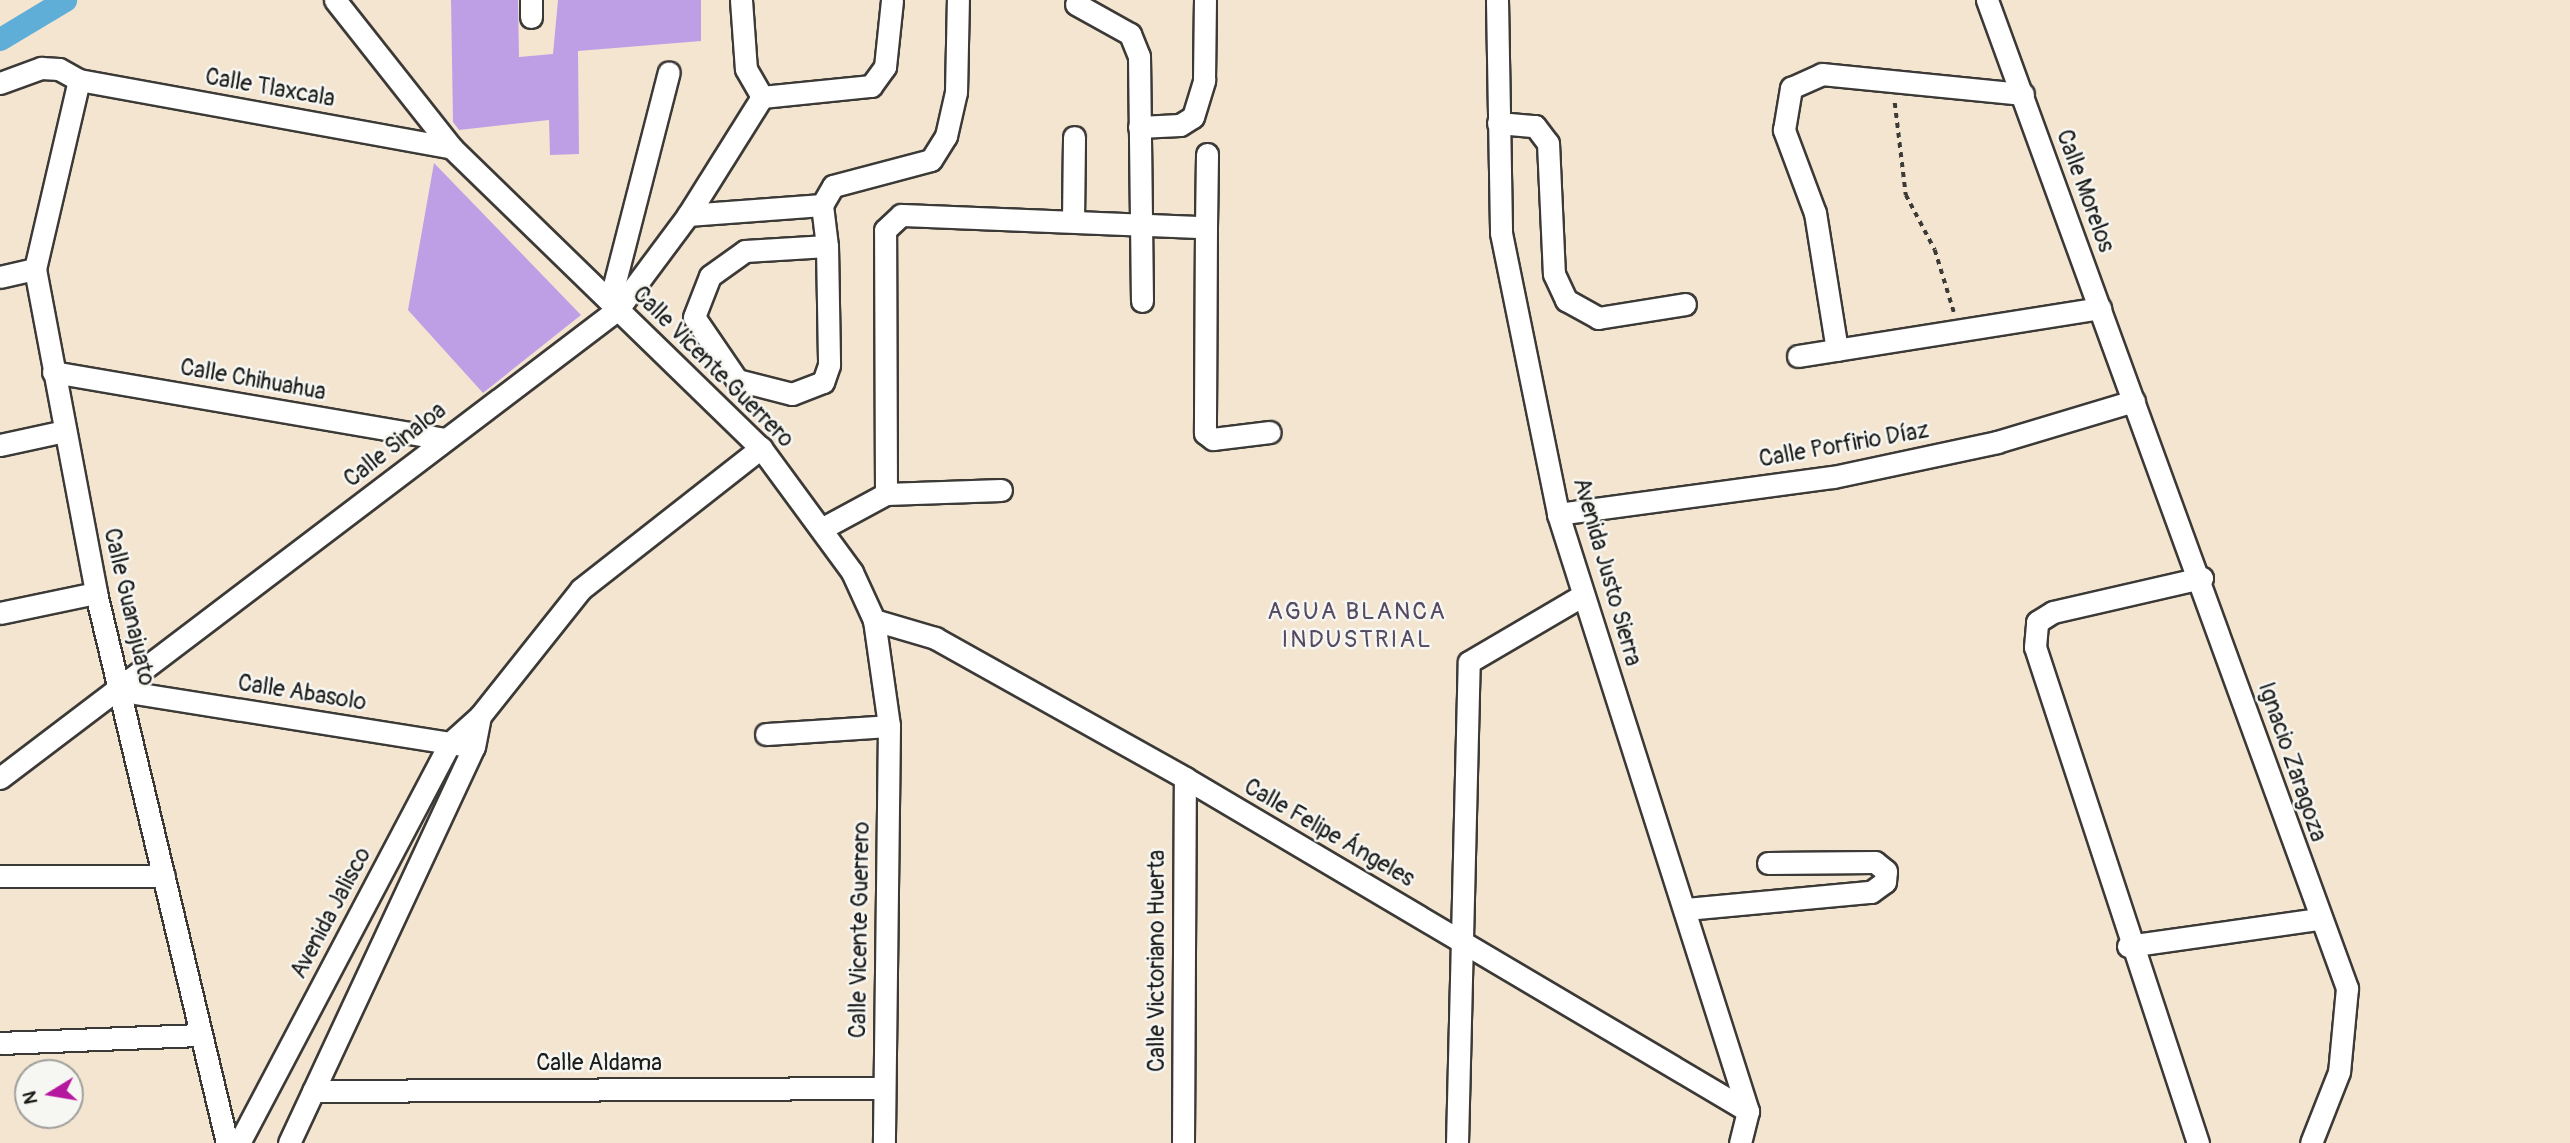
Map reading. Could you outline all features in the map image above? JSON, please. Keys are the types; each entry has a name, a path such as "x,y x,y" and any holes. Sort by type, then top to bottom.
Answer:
{"street":[{"name":"Calle Vicente Guerrero","path":"335,0 452,148 761,448 823,528 874,620 889,726 884,1143"},
{"path":"741,0 746,69 762,97 871,86 885,67 892,0"},
{"path":"827,246 745,251 710,276 694,317 737,380 792,394 823,383 828,365 827,246 822,205 833,186 853,177 931,160 946,136 956,92 958,0"},
{"path":"1139,127 1180,125 1194,117 1204,80 1205,0"},
{"name":"Avenida Justo Sierra","path":"1497,0 1501,233 1559,514 1748,1111"},
{"name":"Calle Morelos","path":"1987,0 2134,401"},
{"path":"1076,4 1130,34 1139,56 1142,301"},
{"name":"Calle Tlaxcala","path":"0,83 41,68 79,80 452,148"},
{"path":"614,305 669,72"},
{"path":"1837,350 1815,213 1784,130 1783,105 1804,78 1893,80 2023,94"},
{"name":"Calle Guanajuato","path":"79,80 35,269 96,593 122,691 227,1143"},
{"name":"Calle Sinaloa","path":"0,778 122,691 614,305 688,215 762,97"},
{"path":"1498,123 1535,126 1548,143 1554,274 1566,300 1598,318 1685,304"},
{"path":"1073,221 1074,137"},
{"path":"1208,154 1205,433 1213,439 1270,432"},
{"path":"688,215 822,205"},
{"path":"886,495 890,219 1073,221 1206,227"},
{"path":"0,277 35,269"},
{"path":"1798,356 2099,308"},
{"name":"Calle Chihuahua","path":"53,372 445,439"},
{"name":"Calle Porfirio Díaz","path":"1559,514 1833,477 1997,442 2134,401"},
{"name":"Ignacio Zaragoza","path":"2134,401 2202,578 2317,919 2347,988 2339,1072 2311,1143"},
{"path":"0,444 65,431"},
{"name":"Avenida Jalisco","path":"239,1143 450,743 480,716 581,589 761,448"},
{"path":"823,528 886,495 1001,490"},
{"path":"2198,1143 2128,946 2035,647 2037,622 2053,612 2202,578"},
{"path":"0,613 96,593"},
{"path":"1457,1143 1469,662 1583,595"},
{"name":"Calle Felipe Ángeles","path":"874,620 935,638 1185,778 1748,1111"},
{"name":"Calle Abasolo","path":"122,691 474,747"},
{"name":"Avenida Jalisco","path":"289,1143 474,747 480,716"},
{"path":"766,734 889,726"},
{"name":"Calle Victoriano Huerta","path":"1182,1143 1185,778"},
{"path":"1686,909 1871,892 1885,882 1886,871 1875,862 1769,863"},
{"path":"0,876 164,876"},
{"path":"2128,946 2317,919"},
{"path":"325,980 359,993"},
{"path":"0,1043 200,1035"},
{"name":"Calle Aldama","path":"313,1091 884,1088"},
{"path":"1740,1143 1748,1111"}],"path":[{"path":"1893,80 1906,195 1935,250 1960,331"}],"building":[{"path":"451,0 518,0 519,57 553,54 558,0 701,0 701,41 578,51 579,154 550,155 549,120 459,130 453,122"},
{"path":"434,163 581,315 483,393 408,310"}],"waterway":[{"path":"0,39 65,0"}],"district":[{"name":"AGUA BLANCA INDUSTRIAL","path":"1357,626"}]}
